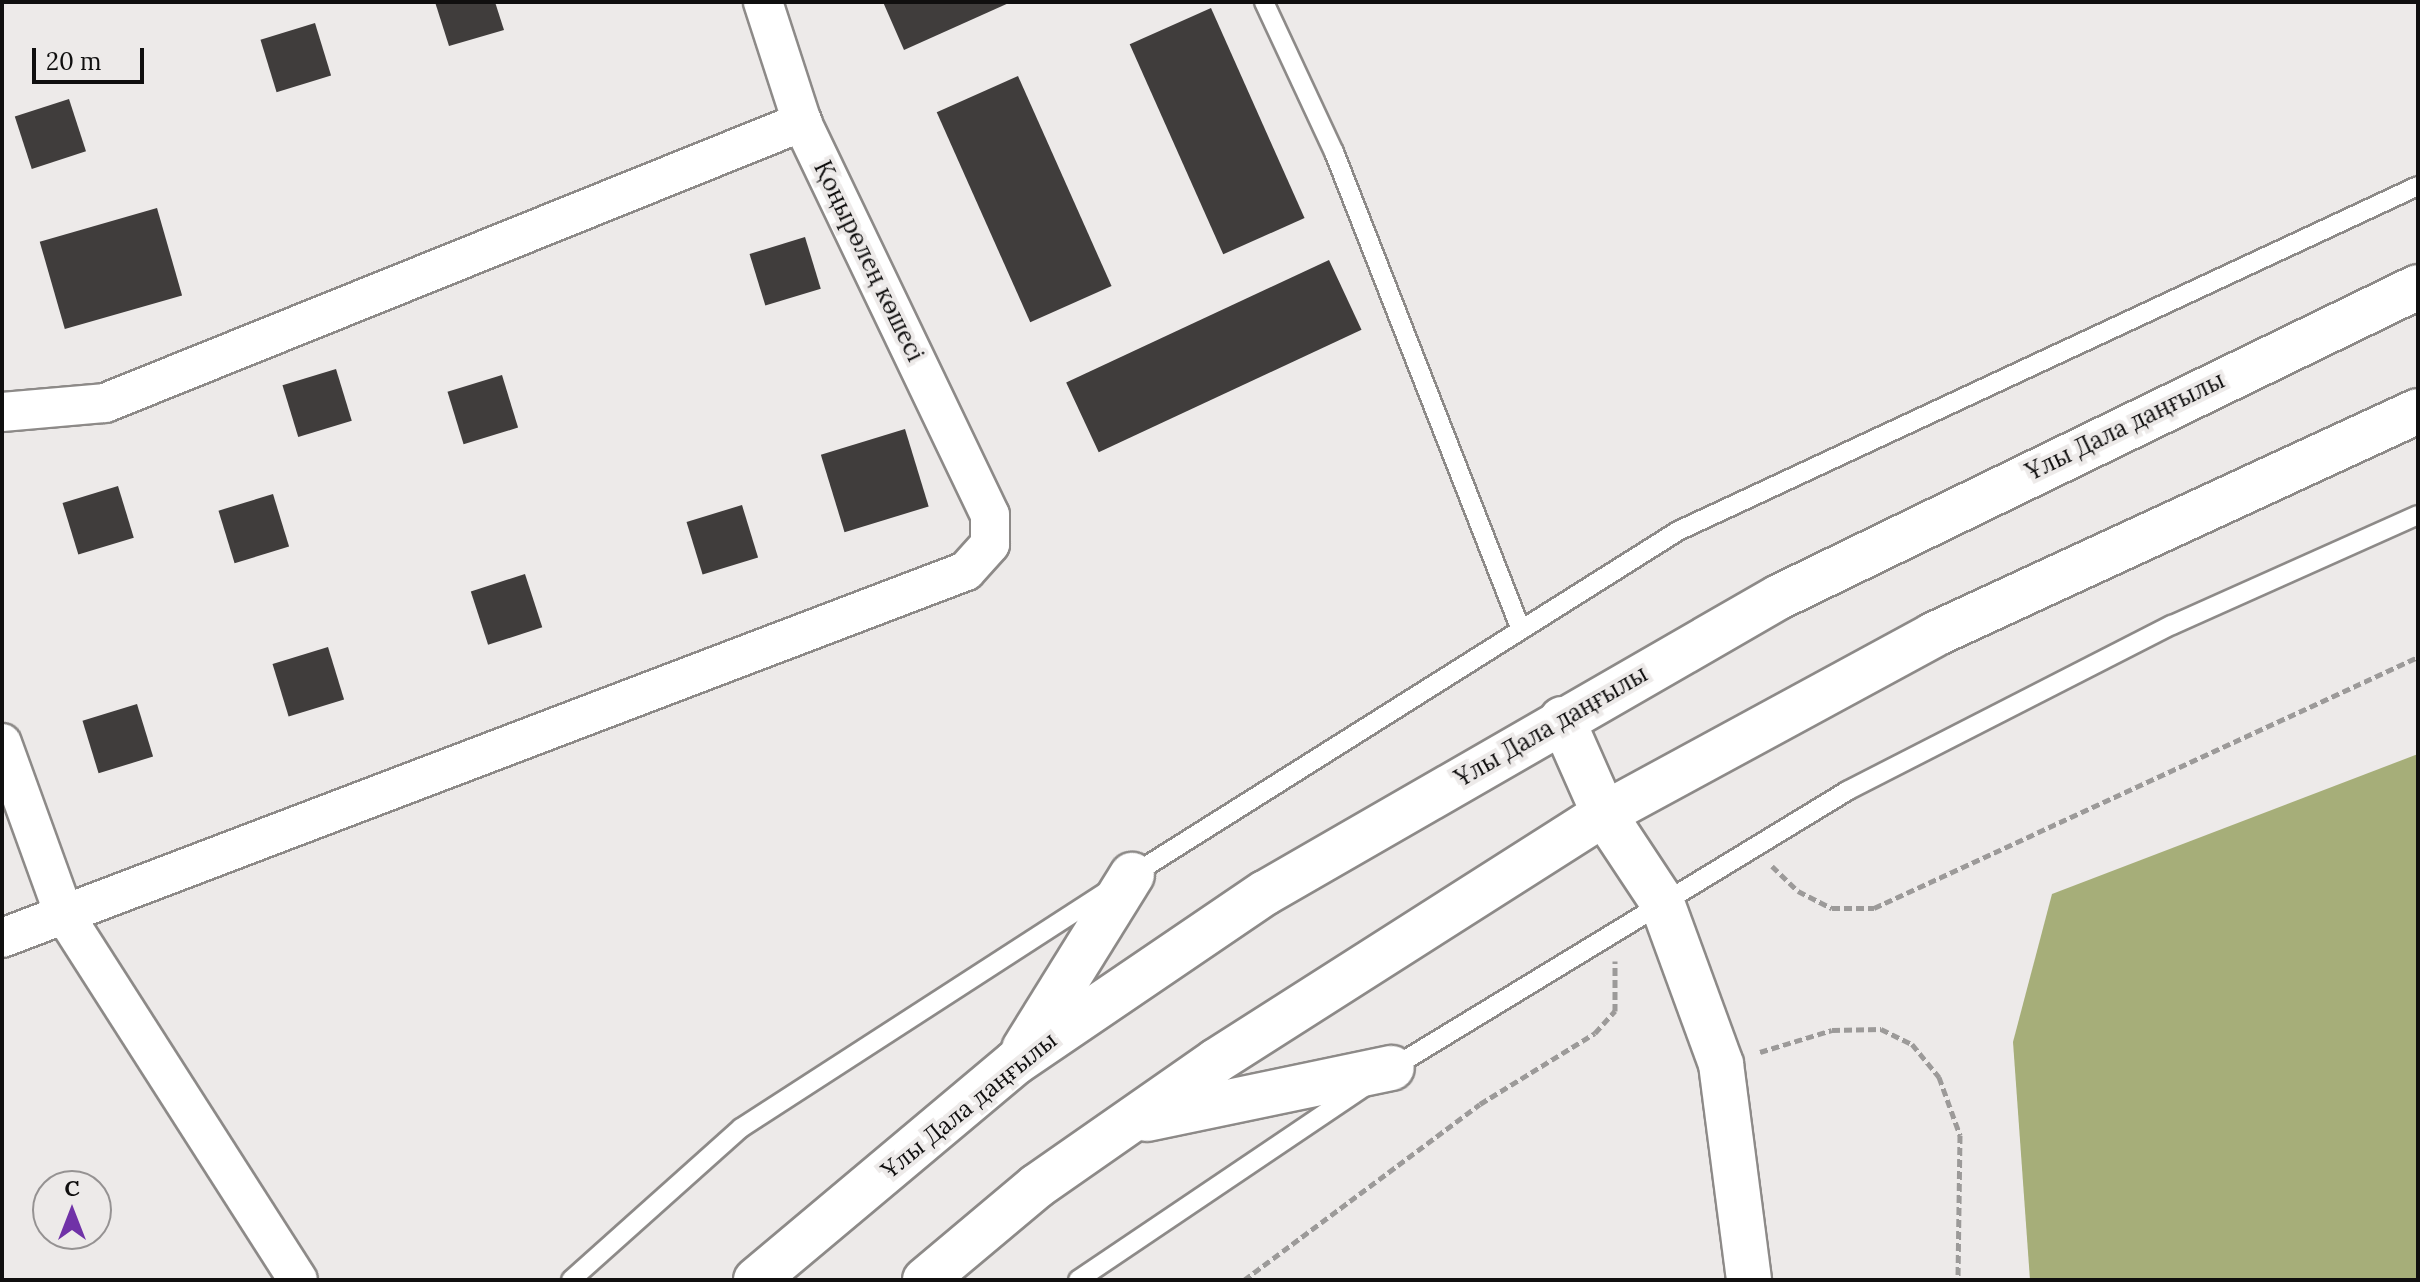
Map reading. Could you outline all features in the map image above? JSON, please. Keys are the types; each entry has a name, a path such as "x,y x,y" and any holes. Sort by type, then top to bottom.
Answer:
{"main road":[{"name":"Ұлы Дала даңғылы","path":"756,1280 1016,1062 1265,893 1562,719 1793,590 2418,287"},
{"path":"925,1280 1037,1186 1604,814 1933,635 2418,411"},
{"path":"1562,719 1604,814 1661,900 1721,1064 1749,1280"},
{"path":"1016,1062 1132,875"},
{"path":"1133,1122 1392,1068"}],"street":[{"name":"Қоңырөлең көшесі","path":"64,914 966,571 990,544 990,515 802,122 763,2"},
{"path":"2,412 105,403 802,122"},
{"path":"2,743 64,914 298,1280"},
{"path":"2,938 64,914"}],"lane":[{"path":"1264,2 1334,152 1521,630"},
{"path":"571,1280 741,1128 1132,875 1678,531 2418,186"},
{"path":"1078,1280 1392,1068 1661,900 1754,849 1847,791 2172,625 2418,515"}],"path":[{"path":"1754,849 1798,891 1832,908 1874,908 2418,657"},
{"path":"1244,1280 1480,1104 1595,1033 1615,1011 1619,977 1609,933"},
{"path":"1721,1064 1832,1030 1881,1029 1912,1044 1939,1077 1960,1135 1958,1280"}],"green space":[{"path":"2418,754 2418,1280 2030,1280 2013,1042 2052,894"}],"building":[{"path":"435,2 495,2 504,30 449,46"},
{"path":"883,2 1011,2 904,50"},
{"path":"1211,8 1305,218 1223,254 1130,44"},
{"path":"315,23 331,76 277,92 260,40"},
{"path":"1018,76 1112,286 1030,322 937,112"},
{"path":"69,99 86,151 32,169 15,117"},
{"path":"157,208 182,295 65,329 40,242"},
{"path":"805,237 821,289 765,306 750,254"},
{"path":"1329,260 1362,330 1099,452 1066,383"},
{"path":"336,369 352,421 298,437 282,385"},
{"path":"502,375 518,428 464,444 447,392"},
{"path":"905,429 929,506 845,532 821,455"},
{"path":"118,486 134,538 78,555 63,503"},
{"path":"273,494 289,547 235,563 218,511"},
{"path":"742,505 758,558 703,575 687,522"},
{"path":"525,574 542,627 488,645 471,592"},
{"path":"328,647 344,700 289,717 273,664"},
{"path":"137,704 153,757 99,773 82,721"}]}
